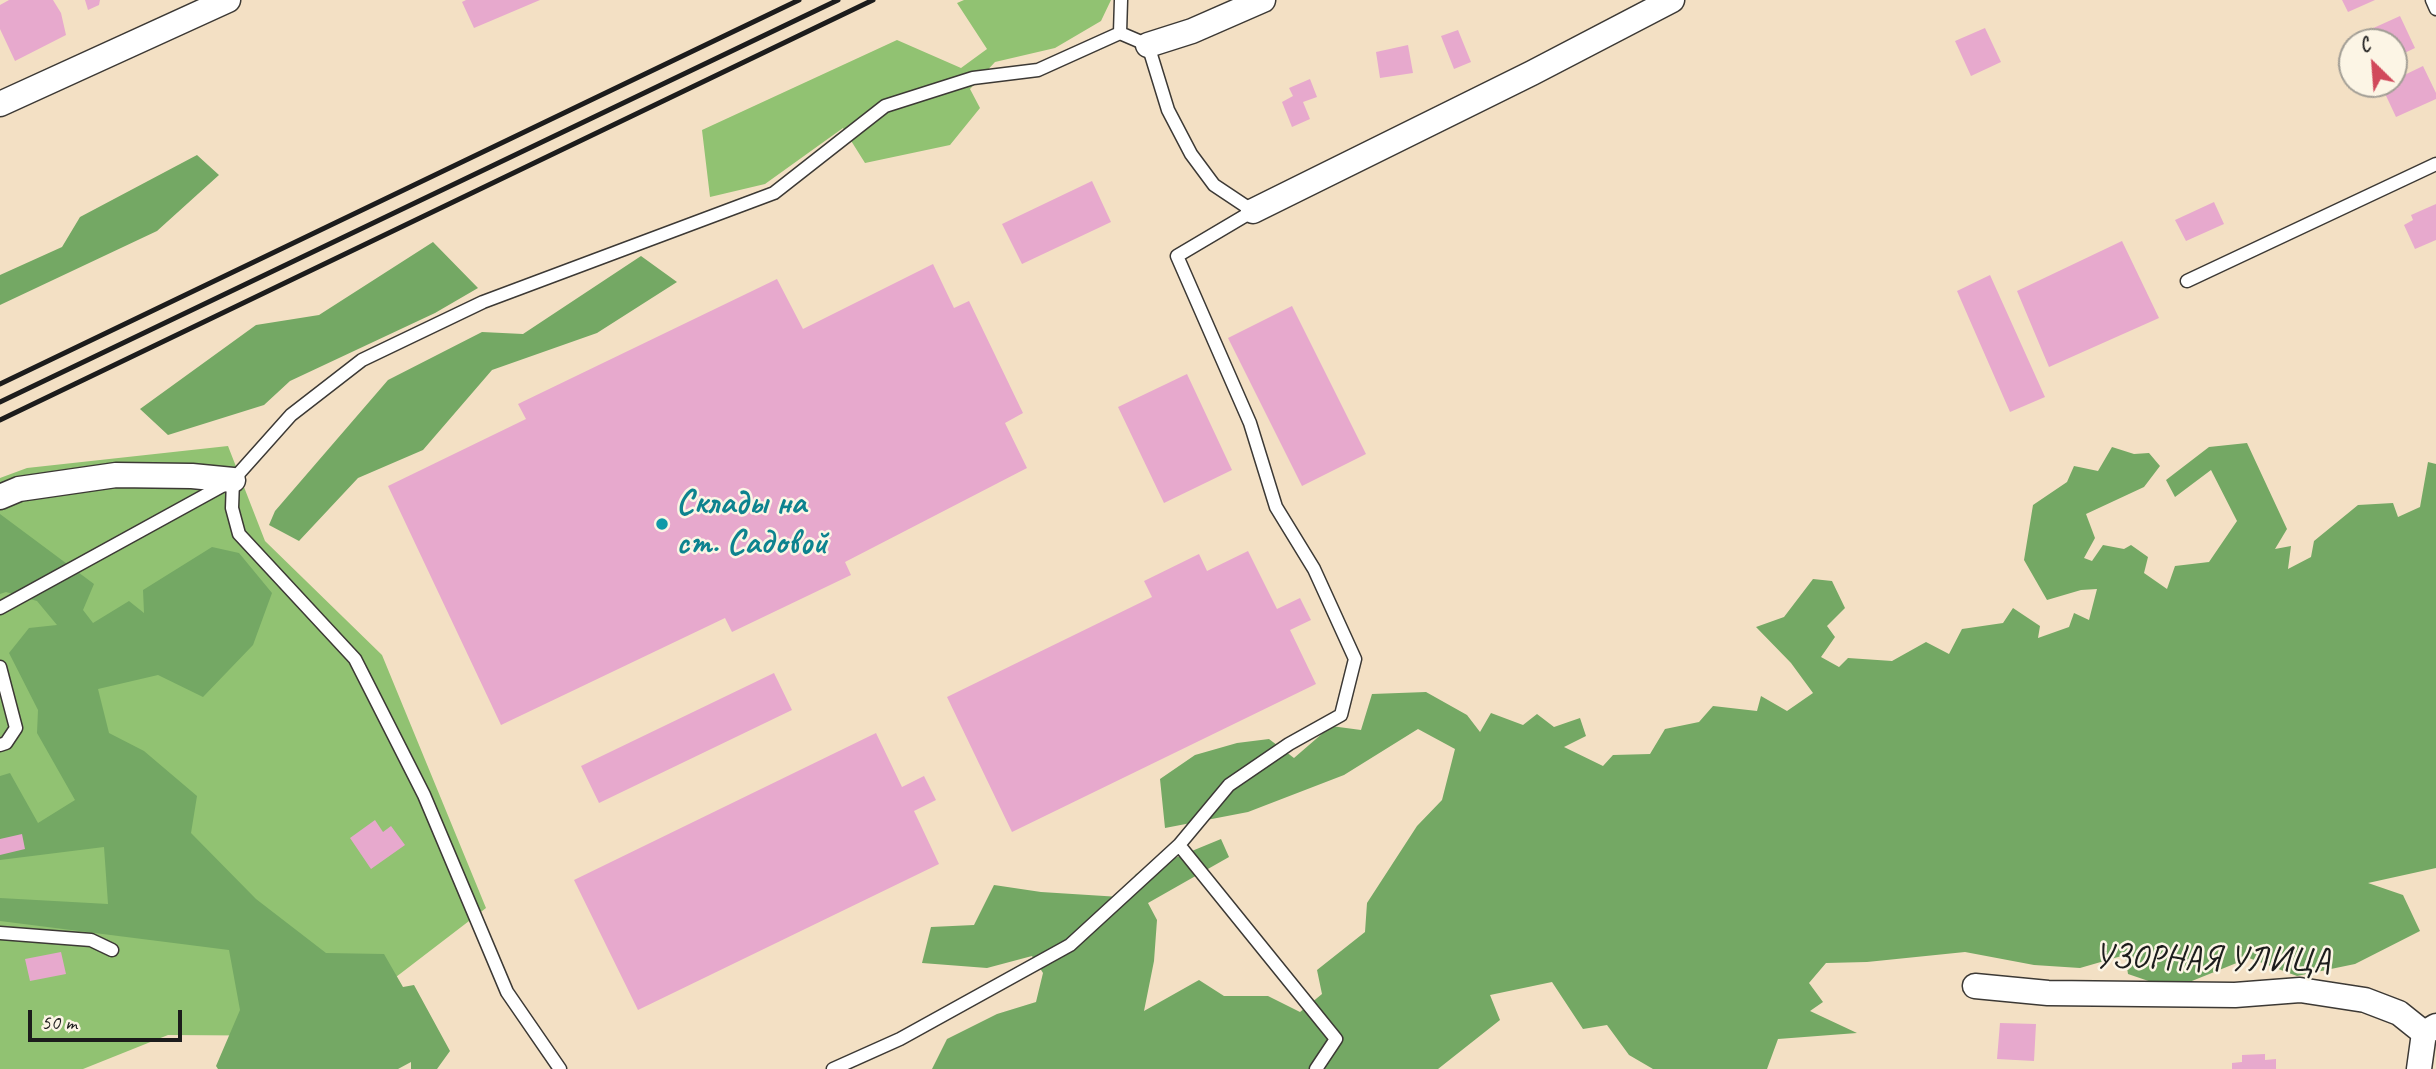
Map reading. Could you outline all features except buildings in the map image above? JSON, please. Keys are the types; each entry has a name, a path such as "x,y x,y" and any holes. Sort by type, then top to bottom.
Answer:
{"street":[{"path":"0,104 228,0"},
{"path":"1148,45 1192,31 1263,0"},
{"path":"1254,211 1672,0"},
{"path":"0,497 19,489 116,475 233,481"},
{"name":"УЗОРНАЯ УЛИЦА","path":"1975,986 2048,993 2235,995 2300,990 2365,1000 2399,1013 2430,1030"},
{"path":"2419,1069 2430,1030"}],"lane":[{"path":"1120,33 1121,0"},
{"path":"2432,0 2436,9"},
{"path":"0,608 233,481 291,415 362,360 483,302 774,193 885,106 973,78 1038,71 1120,33 1148,45 1168,110 1191,155 1214,185 1254,211 1177,256 1250,423 1276,507 1314,569 1354,659 1342,715 1289,744 1229,785 1179,845 1070,945 900,1040 833,1069"},
{"path":"2187,281 2436,164"},
{"path":"233,481 232,508 239,534 355,659 424,795 507,992 560,1069"},
{"path":"0,667 16,728 6,743 0,745"},
{"path":"1179,845 1336,1039 1316,1069"},
{"path":"0,933 91,940 113,950"}],"green space":[{"path":"964,0 1111,0 1101,21 1055,48 995,62 970,89 980,108 950,145 865,163 843,128 765,184 710,197 702,130 897,40 961,68 987,49 957,3"},
{"path":"197,155 219,175 157,231 0,305 0,275 62,247 80,217"},
{"path":"433,242 478,288 435,313 290,381 264,405 168,435 140,409 256,325 319,315"},
{"path":"641,256 677,282 597,333 492,370 423,450 358,478 299,541 269,525 275,511 388,380 482,332 523,334"},
{"path":"2247,443 2287,529 2275,549 2291,546 2288,569 2311,557 2314,541 2358,505 2393,503 2398,517 2420,507 2428,462 2436,464 2436,868 2368,883 2403,895 2420,931 2355,964 2297,976 2249,958 2172,989 2128,974 2125,955 2080,968 2034,965 1965,952 1867,962 1826,963 1809,983 1823,1002 1810,1011 1857,1033 1778,1039 1767,1069 1653,1069 1629,1055 1607,1025 1583,1029 1552,982 1490,995 1500,1020 1438,1069 932,1069 947,1039 997,1014 1036,1002 1043,973 1032,956 987,968 922,963 931,927 974,925 994,885 1041,892 1120,897 1136,874 1221,839 1229,857 1148,903 1157,920 1154,961 1144,1011 1199,980 1224,996 1268,996 1300,1012 1322,994 1317,970 1365,932 1367,903 1417,826 1442,800 1455,749 1418,729 1344,775 1248,812 1165,828 1160,779 1195,755 1237,743 1269,739 1294,758 1331,726 1361,730 1372,694 1426,692 1467,715 1480,732 1491,713 1523,725 1537,714 1554,727 1580,718 1586,736 1564,747 1603,766 1613,755 1650,754 1665,729 1699,722 1713,706 1757,711 1761,696 1787,711 1813,693 1791,663 1756,627 1784,617 1813,579 1832,581 1845,608 1827,626 1835,637 1821,657 1839,667 1848,658 1892,661 1926,642 1949,654 1962,629 2003,623 2013,608 2040,626 2038,638 2069,627 2074,613 2089,620 2097,589 2081,590 2047,600 2024,560 2033,505 2067,482 2074,466 2098,471 2112,447 2134,454 2149,453 2160,466 2144,487 2086,514 2095,538 2084,558 2092,561 2103,545 2124,549 2131,545 2148,557 2144,573 2167,589 2175,566 2209,562 2237,521 2211,470 2175,497 2166,480 2209,447"},
{"path":"228,446 265,541 382,655 486,908 319,1036 168,1035 83,1069 0,1069 0,478 27,468"},
{"path":"0,514 94,584 83,610 93,623 129,601 144,613 143,590 212,547 239,553 272,593 253,645 203,697 158,675 98,689 109,733 144,751 197,796 191,833 256,899 326,953 384,954 403,987 414,985 450,1051 437,1069 411,1069 411,1062 398,1069 218,1069 216,1066 240,1010 229,950 0,921 0,898 108,904 104,847 0,860 0,776 10,773 38,823 75,800 37,733 38,710 9,653 29,628 57,625 37,601 6,592 0,594"}],"railway":[{"path":"0,384 799,0"},
{"path":"0,402 838,0"},
{"path":"0,420 873,0"}],"place":[{"name":"Склады на ст. Садовой","path":"662,524"}]}
